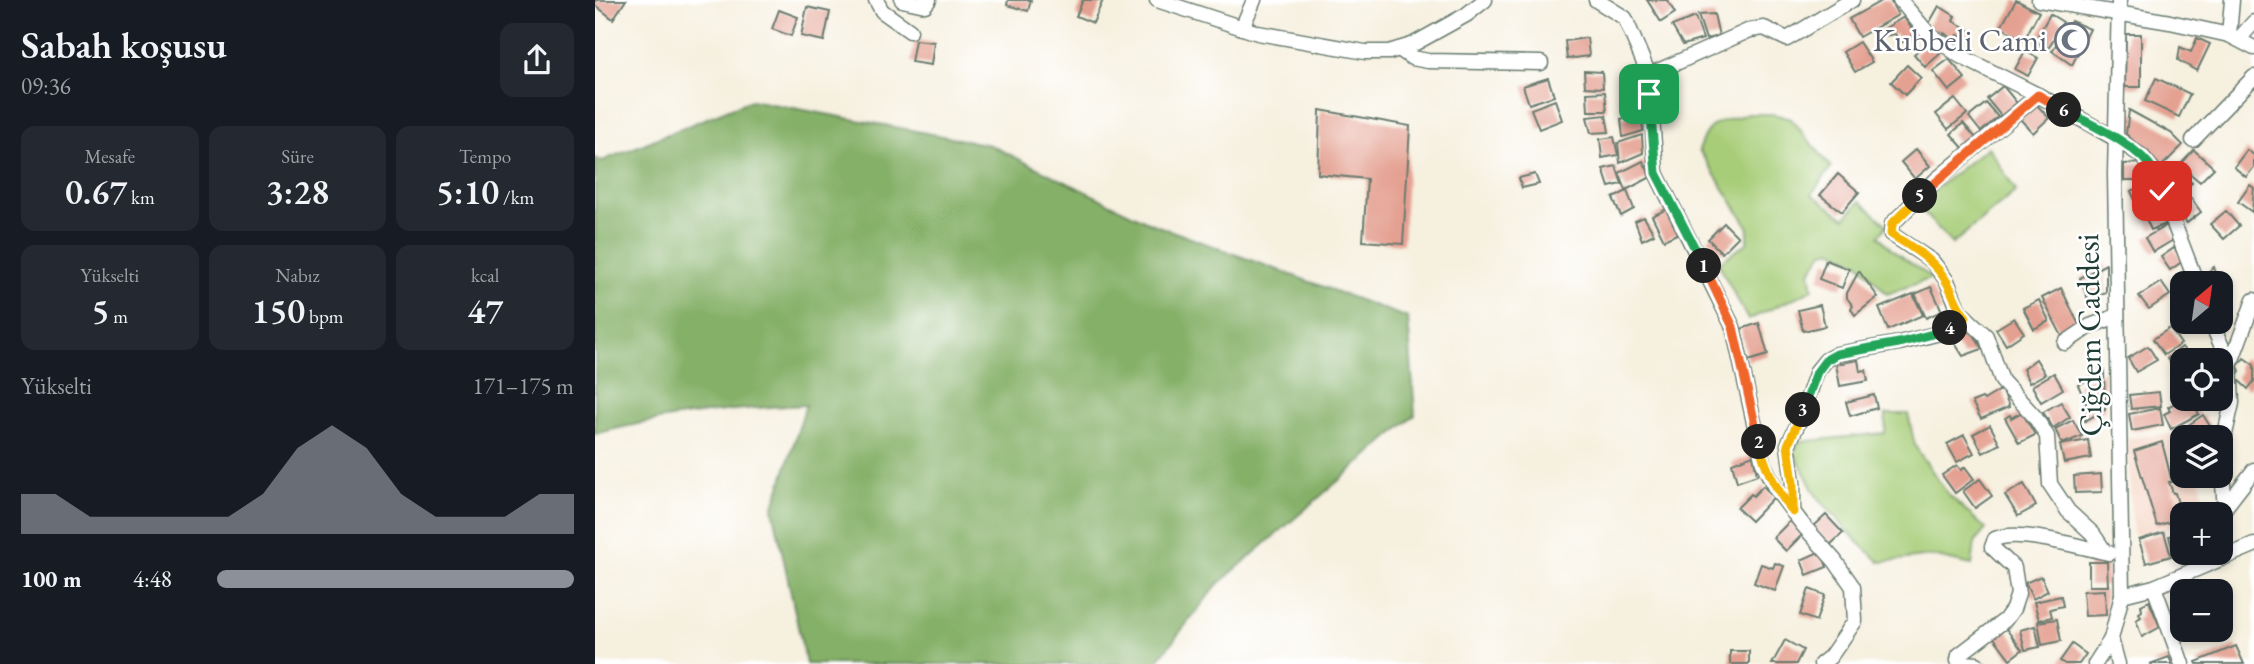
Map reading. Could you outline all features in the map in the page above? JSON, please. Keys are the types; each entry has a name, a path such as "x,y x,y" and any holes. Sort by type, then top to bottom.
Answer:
{"street":[{"path":"876,0 882,11 910,31"},
{"path":"902,0 925,5 929,0"},
{"path":"1157,0 1258,33 1365,52 1389,52 1412,45 1466,15 1485,0"},
{"path":"1242,28 1254,0"},
{"path":"1596,0 1625,18 1649,75 1656,173 1733,327 1763,463 1775,488 1853,587 1855,621 1830,657 1821,664"},
{"path":"1649,75 1750,30 1764,28 1787,39 1852,0"},
{"path":"1900,0 1927,32 1960,56 2038,95 2142,156 2154,171 2192,271"},
{"path":"2039,0 2118,7 2234,37 2254,48"},
{"path":"2232,0 2234,37"},
{"name":"Çiğdem Caddesi","path":"2095,664 2111,639 2122,595 2117,316 2118,7"},
{"path":"2234,37 2254,22"},
{"path":"1399,49 1412,58 1428,61 1541,63"},
{"path":"2193,140 2254,77"},
{"path":"2038,95 1936,180 1892,224 1891,234 1932,261 1947,281 1959,311 1986,336 2002,381 2035,417 2047,436 2050,484 2067,511 2093,534 2105,552"},
{"path":"2233,357 2254,300"},
{"path":"2065,343 2090,326 2117,316"},
{"path":"1793,512 1793,483 1788,445 1817,372 1826,360 1837,354 1899,343 1944,331 1966,317"},
{"path":"2230,502 2254,470"},
{"path":"1977,664 1958,660 1959,655 2005,621 2018,594 2014,568 1992,547 1995,540 2003,536 2022,535 2121,555"},
{"path":"2122,595 2154,587 2254,545"},
{"path":"2154,587 2182,664"},
{"path":"2111,639 2118,664"}],"shaded area":[{"path":"2170,434 2170,488 2202,488 2203,502 2170,502 2170,529 2133,535 2127,438"}],"green space":[{"path":"751,100 990,145 1150,223 1408,318 1415,415 1217,585 1155,664 806,664 773,509 806,405 700,414 595,434 595,158 602,161"},
{"path":"1748,114 1773,114 1791,119 1831,167 1812,194 1845,218 1860,201 1887,225 1879,236 1892,250 1932,278 1887,294 1860,264 1834,250 1823,252 1810,272 1813,289 1748,320 1718,263 1747,243 1749,228 1699,150 1710,128 1722,121"},
{"path":"1988,147 2016,191 1952,244 1916,204"},
{"path":"1886,414 1908,414 1915,446 1947,493 1986,529 1975,542 1972,565 1932,556 1880,562 1855,539 1815,494 1794,452 1799,442 1885,433"}],"building":[{"path":"595,0 626,0 613,19 595,5"},
{"path":"1008,0 1031,0 1028,11 1007,5"},
{"path":"1083,0 1103,0 1093,23 1076,16"},
{"path":"1647,0 1667,0 1675,13 1661,22"},
{"path":"1883,0 1890,0 1898,15 1859,37 1849,19"},
{"path":"2016,0 2039,12 2024,40 2001,27"},
{"path":"1939,6 1955,16 1953,21 1969,30 1964,39 1958,35 1955,40 1927,27"},
{"path":"807,7 830,12 824,41 801,36"},
{"path":"779,10 798,17 791,36 772,29"},
{"path":"1714,14 1719,36 1706,39 1698,15"},
{"path":"2050,14 2063,22 2048,49 2035,41"},
{"path":"1695,17 1703,39 1683,45 1672,26"},
{"path":"1904,17 1915,34 1901,43 1895,34 1884,36 1880,31"},
{"name":"Kubbeli Cami","path":"2071,21 2090,29 2072,65 2052,51"},
{"path":"2126,34 2141,34 2141,87 2125,87"},
{"path":"1587,38 1589,56 1567,59 1565,41"},
{"path":"2197,38 2210,44 2197,71 2178,60 2180,47 2191,52"},
{"path":"915,40 934,42 931,65 911,62"},
{"path":"1929,41 1940,54 1925,67 1914,54"},
{"path":"1859,42 1872,62 1855,72 1843,52"},
{"path":"2025,51 2038,58 2028,76 2015,69"},
{"path":"1949,59 1965,78 1949,91 1933,71"},
{"path":"1907,65 1921,78 1905,95 1891,82"},
{"path":"1584,71 1602,72 1603,88 1585,87"},
{"path":"1548,78 1554,96 1529,104 1523,86"},
{"path":"2156,78 2190,94 2179,117 2145,101"},
{"path":"2003,86 2017,103 2001,116 1987,99"},
{"path":"1605,92 1607,111 1588,111 1587,93"},
{"path":"1955,99 1967,114 1948,129 1936,114"},
{"path":"1555,100 1562,120 1539,129 1531,109"},
{"path":"1986,103 1998,117 1981,132 1969,117"},
{"path":"2036,104 2049,118 2033,133 2020,119"},
{"path":"1320,110 1410,126 1403,244 1363,241 1367,179 1318,174"},
{"path":"2129,110 2171,133 2183,145 2161,167 2126,134"},
{"path":"1641,114 1643,131 1623,137 1621,119"},
{"path":"1606,115 1609,132 1591,133 1587,117"},
{"path":"1963,123 1976,138 1964,149 1951,134"},
{"path":"1642,135 1643,153 1620,163 1618,143"},
{"path":"1614,137 1618,155 1602,158 1600,139"},
{"path":"1916,149 1930,166 1915,179 1901,162"},
{"path":"2194,150 2214,168 2200,182 2180,165"},
{"path":"2247,150 2254,155 2254,167 2246,177 2234,167"},
{"path":"1643,161 1651,177 1626,190 1619,173"},
{"path":"2144,163 2144,180 2124,180 2124,164"},
{"path":"1616,166 1622,184 1609,187 1603,169"},
{"path":"2178,169 2192,183 2174,198 2165,181"},
{"path":"1535,174 1539,184 1522,188 1519,178"},
{"path":"1838,174 1859,192 1842,212 1820,195"},
{"path":"2151,183 2158,199 2138,207 2131,191"},
{"path":"2250,185 2254,188 2252,212 2238,202"},
{"path":"1627,191 1634,209 1621,216 1613,198"},
{"path":"2191,198 2201,212 2187,223 2176,209"},
{"path":"2154,205 2161,220 2166,218 2168,223 2151,230 2142,210"},
{"path":"1667,209 1679,233 1664,240 1652,216"},
{"path":"2226,211 2239,226 2224,239 2210,224"},
{"path":"1644,217 1654,234 1642,240 1635,221"},
{"path":"1724,223 1738,237 1722,253 1708,239"},
{"path":"2167,225 2175,239 2153,252 2145,238"},
{"path":"2174,248 2183,261 2170,270 2161,257"},
{"path":"1826,260 1849,269 1842,288 1819,279"},
{"path":"2106,264 2106,292 2088,299 2080,278"},
{"path":"1859,271 1878,297 1855,315 1847,293"},
{"path":"2161,282 2170,295 2149,309 2139,296"},
{"path":"1931,287 1942,311 1926,318 1915,294"},
{"path":"2061,288 2081,329 2063,338 2042,298"},
{"path":"1913,294 1923,315 1888,330 1879,308"},
{"path":"2039,300 2049,321 2034,329 2023,308"},
{"path":"1820,305 1825,326 1803,331 1798,310"},
{"path":"2014,318 2024,333 2006,345 1996,329"},
{"path":"1759,323 1768,355 1748,361 1741,329"},
{"path":"2170,328 2170,334 2174,334 2181,344 2170,348 2164,355 2153,339"},
{"path":"1972,331 1982,349 1963,356 1951,337"},
{"path":"2148,346 2157,360 2136,372 2128,358"},
{"path":"2244,358 2254,365 2254,381 2248,389 2236,378 2240,371 2238,366"},
{"path":"2036,359 2045,374 2029,383 2023,369"},
{"path":"1858,360 1860,371 1866,370 1868,381 1840,386 1836,364"},
{"path":"2104,371 2105,410 2085,421 2086,403 2078,385"},
{"path":"2054,373 2063,389 2041,402 2032,386"},
{"path":"2002,389 2009,407 1981,419 1972,402 1982,398 1984,400"},
{"path":"2159,392 2161,406 2131,409 2129,395"},
{"path":"1874,395 1877,408 1850,416 1846,402"},
{"path":"2061,402 2070,417 2053,428 2043,412"},
{"path":"2160,408 2163,425 2132,431 2129,414"},
{"path":"2170,411 2197,411 2199,414 2170,427 2164,414"},
{"path":"2022,412 2035,435 2019,443 2005,418"},
{"path":"2203,415 2209,425 2188,425"},
{"path":"2073,420 2082,436 2062,444 2055,429"},
{"path":"1990,425 2000,444 1983,453 1973,434"},
{"path":"1964,435 1974,453 1957,462 1947,444"},
{"path":"2088,440 2091,458 2064,463 2060,445"},
{"path":"2162,442 2170,474 2170,488 2178,502 2170,502 2170,522 2157,526 2134,451"},
{"path":"1753,455 1757,475 1737,482 1732,463"},
{"path":"1957,465 1961,470 1965,467 1974,479 1955,493 1942,475"},
{"path":"2101,474 2102,492 2075,493 2074,476"},
{"path":"1980,479 1992,496 1975,508 1963,491"},
{"path":"2024,484 2036,506 2018,516 2005,495"},
{"path":"1763,486 1774,497 1751,521 1737,508"},
{"path":"1826,515 1843,533 1830,545 1813,527"},
{"path":"1790,521 1803,534 1786,551 1773,538"},
{"path":"2164,532 2170,556 2146,563 2139,540"},
{"path":"1821,551 1827,567 1807,575 1801,560"},
{"path":"2089,562 2107,562 2108,586 2089,586"},
{"path":"1775,563 1784,566 1775,591 1754,583 1761,564 1773,568"},
{"path":"2041,576 2048,591 2033,599 2025,583"},
{"path":"1809,589 1825,595 1816,621 1800,615"},
{"path":"2105,590 2106,615 2085,616 2083,591"},
{"path":"2061,596 2063,606 2050,609 2052,617 2039,620 2034,602"},
{"path":"2149,601 2160,627 2142,637 2136,620 2141,617 2141,605"},
{"path":"2057,619 2061,641 2042,645 2038,622"},
{"path":"2004,626 2022,650 2010,659 1992,635"},
{"path":"2035,626 2040,647 2025,650 2020,630"},
{"path":"1785,640 1803,650 1796,664 1772,664"},
{"path":"2072,644 2086,654 2079,664 2065,664 2060,661"},
{"path":"2236,646 2244,664 2196,662"},
{"path":"1730,651 1749,651 1749,664 1730,664"},
{"path":"2169,657 2172,664 2150,664"}],"place":[{"name":"Kubbeli Cami","path":"2072,40"}],"route":[{"path":"1649,94 1656,173 1733,327 1763,463 1775,488 1793,512 1793,483 1788,445 1817,372 1826,360 1837,354 1899,343 1944,331 1966,317 1959,311 1947,281 1932,261 1891,234 1892,224 1936,180 2038,95 2142,156 2154,171 2162,191"}]}
